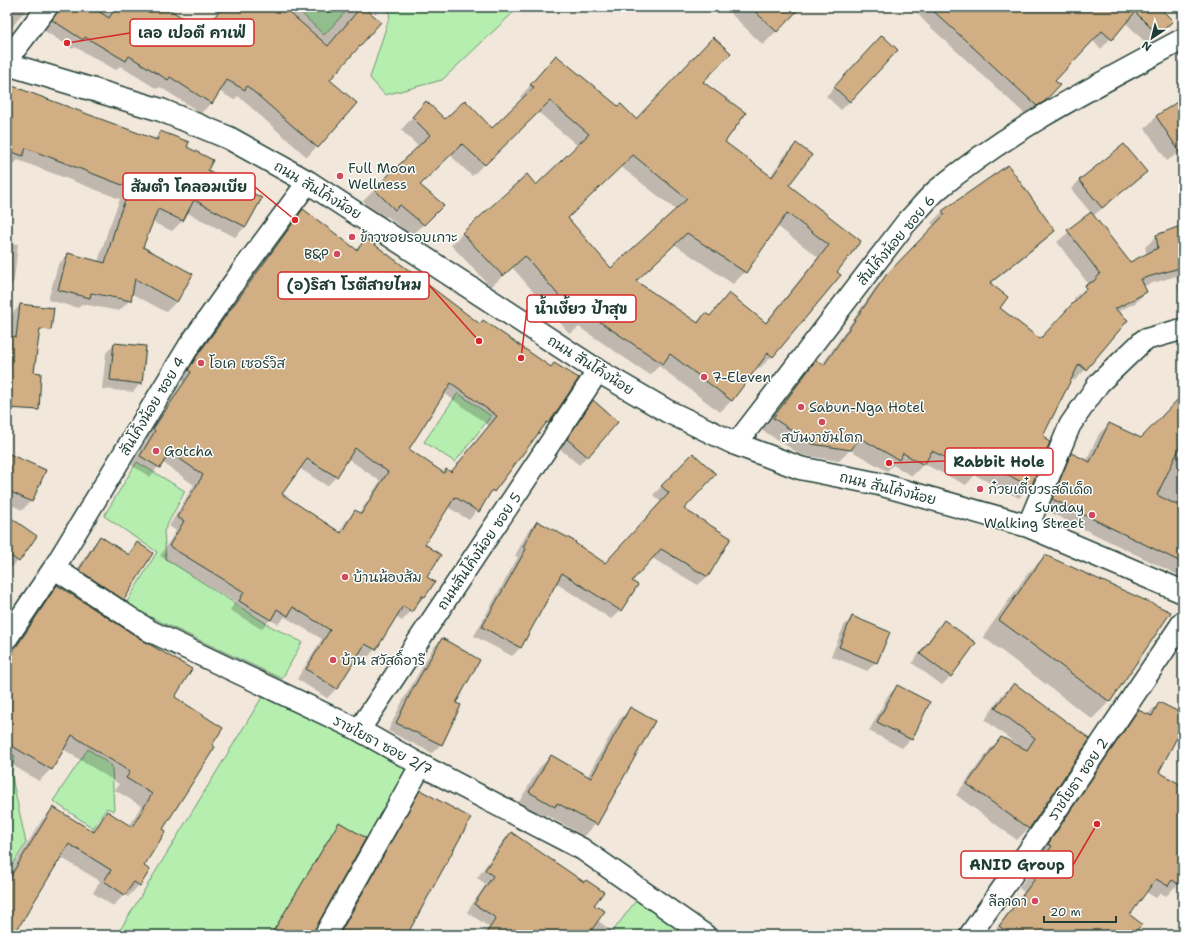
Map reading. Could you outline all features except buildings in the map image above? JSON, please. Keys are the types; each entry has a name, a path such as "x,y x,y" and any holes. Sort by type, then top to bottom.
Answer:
{"street":[{"path":"7,60 48,7"},
{"name":"สันโค้งน้อย ซอย 6","path":"736,444 906,223 936,191 1029,123 1183,39"},
{"name":"ถนน สันโค้งน้อย","path":"7,64 161,110 229,138 308,182 598,371 667,411 736,444 800,468 879,484 1028,526 1183,592"},
{"name":"สันโค้งน้อย ซอย 4","path":"7,638 54,568 189,346 308,182"},
{"path":"1028,526 1070,425 1099,383 1144,340 1183,328"},
{"name":"ถนนสันโค้งน้อย ซอย 5","path":"359,730 598,371"},
{"name":"ราชโยธา ซอย 2/7","path":"54,568 150,631 359,730 421,765 582,849 705,935"},
{"name":"ราชโยธา ซอย 2","path":"970,935 1033,845 1183,622"},
{"path":"325,935 421,765"}],"green space":[{"path":"295,7 350,7 324,35"},
{"path":"384,7 519,7 442,80 385,95 370,78 390,15"},
{"path":"458,393 491,416 455,462 424,442"},
{"path":"137,462 185,491 164,531 166,559 270,626 302,642 282,679 125,605 157,552 104,516"},
{"path":"264,694 407,768 370,840 312,935 117,935"},
{"path":"88,749 112,766 114,811 107,808 93,828 53,801"},
{"path":"7,751 15,756 11,773 26,843 7,874"},
{"path":"638,898 687,935 610,935"}],"place":[{"name":"เลอ เปอตี คาเฟ่","path":"67,43"},
{"name":"Full Moon Wellness","path":"340,176"},
{"name":"ส้มตำ โคลอมเบีย","path":"295,220"},
{"name":"ข้าวซอยรอบเกาะ","path":"352,237"},
{"name":"B&P","path":"337,254"},
{"name":"(อ)ริสา โรตีสายไหม","path":"479,341"},
{"name":"น้ำเงี้ยว ป้าสุข","path":"521,358"},
{"name":"โอเค เซอร์วิส","path":"201,363"},
{"name":"7-Eleven","path":"704,377"},
{"name":"Sabun-Nga Hotel","path":"801,407"},
{"name":"สบันงาขันโตก","path":"822,422"},
{"name":"Gotcha","path":"156,451"},
{"name":"Rabbit Hole","path":"889,463"},
{"name":"ก๋วยเตี๋ยวรสดีเด็ด","path":"980,489"},
{"name":"Sunday Walking Street","path":"1092,515"},
{"name":"บ้านน้องส้ม","path":"345,577"},
{"name":"บ้าน สวัสดิ์อารี","path":"333,660"},
{"name":"ANID Group","path":"1097,824"},
{"name":"ลีลาดา","path":"1035,901"}]}
